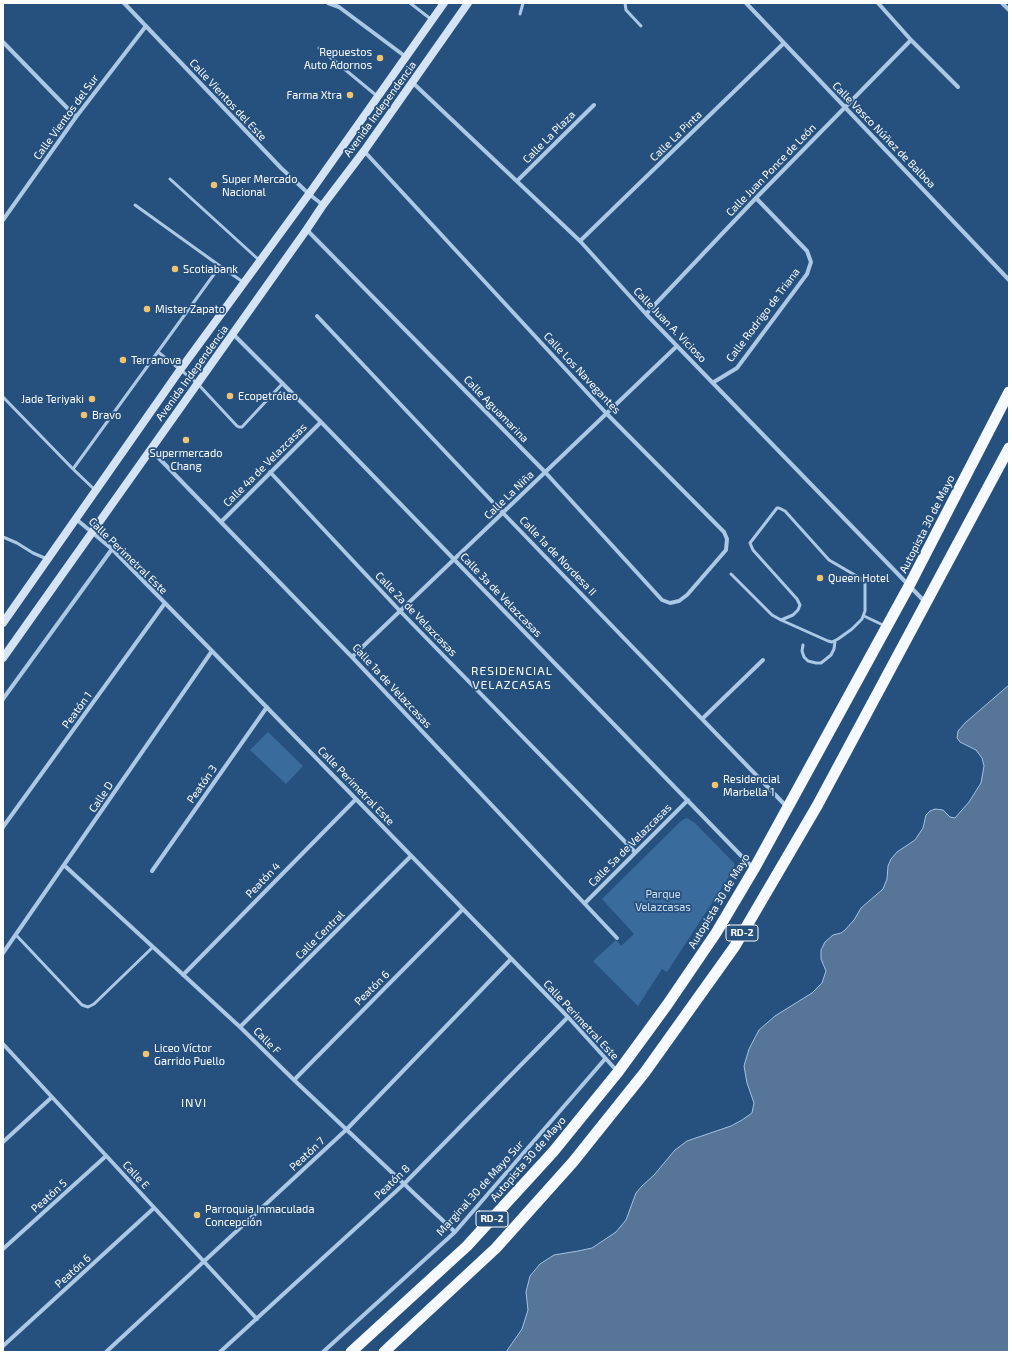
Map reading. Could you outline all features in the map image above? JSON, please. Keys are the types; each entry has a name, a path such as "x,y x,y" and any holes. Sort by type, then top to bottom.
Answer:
{"highway":[{"name":"Autopista 30 de Mayo","path":"351,1352 467,1246 553,1152 618,1072 667,1005 702,953 754,869 909,586 1009,392"},
{"name":"RD-2","path":"384,1352 496,1248 572,1162 645,1072 735,946 817,806 1009,448"}],"main road":[{"name":"Avenida Independencia","path":"3,623 180,370 244,283 259,260 309,194 444,3"},
{"name":"Avenida Independencia","path":"3,658 307,230 323,205 364,151 468,3"}],"street":[{"name":"Calle Vientos del Este","path":"124,3 281,168 323,205"},
{"path":"328,3 339,7 406,57"},
{"name":"Calle Vasco Núñez de Balboa","path":"746,3 1009,280"},
{"path":"878,3 911,40 958,87"},
{"path":"1002,3 1009,10"},
{"name":"Calle Vientos del Sur","path":"3,220 76,117 146,26"},
{"name":"Calle Juan Ponce de León","path":"646,314 756,198 911,40"},
{"path":"3,42 76,117"},
{"name":"Calle La Pinta","path":"580,241 784,42"},
{"name":"Calle Juan A. Vicioso","path":"412,82 580,241 646,314 714,382 926,603"},
{"name":"Calle La Plaza","path":"517,181 594,105"},
{"name":"Calle Los Navegantes","path":"364,151 606,413 724,532 727,539 726,550 687,595 679,601 670,603"},
{"name":"Calle Rodrigo de Triana","path":"714,382 737,368 807,274 811,262 807,251 756,198"},
{"name":"Calle Aguamarina","path":"307,230 545,472 662,600 670,603"},
{"name":"Calle 1a de Nordesa II","path":"317,316 503,512 788,807"},
{"name":"Calle 3a de Velazcasas","path":"233,334 321,422 754,869"},
{"name":"Calle La Niña","path":"352,657 677,346"},
{"name":"Calle 4a de Velazcasas","path":"221,522 321,422"},
{"name":"Calle 1a de Velazcasas","path":"151,450 352,657 617,938"},
{"name":"Calle 2a de Velazcasas","path":"270,472 400,611 635,852"},
{"name":"Calle Perimetral Este","path":"76,519 112,549 267,707 568,1017 605,1060 618,1072"},
{"path":"3,699 112,549"},
{"name":"Peatón 1","path":"3,827 165,604"},
{"name":"Calle D","path":"3,953 65,866 212,651"},
{"path":"702,719 763,660"},
{"name":"Peatón 3","path":"152,871 267,707"},
{"name":"Peatón 4","path":"183,975 356,798"},
{"name":"Calle 5a de Velazcasas","path":"585,903 688,800"},
{"name":"Calle Central","path":"240,1027 411,856"},
{"name":"Calle F","path":"65,866 240,1027 455,1232"},
{"name":"Peatón 6","path":"294,1080 463,909"},
{"name":"Peatón 7","path":"106,1352 347,1129 511,959"},
{"name":"Peatón 8","path":"220,1352 404,1184 568,1017"},
{"name":"Calle E","path":"3,1044 256,1319"},
{"name":"Marginal 30 de Mayo Sur","path":"323,1352 455,1232 605,1060"},
{"path":"3,1142 52,1097"},
{"name":"Peatón 5","path":"3,1249 106,1156"},
{"name":"Peatón 6","path":"3,1346 154,1208"}],"lane":[{"path":"410,3 432,20"},
{"path":"520,14 524,3"},
{"path":"625,3 626,10 641,26"},
{"path":"318,48 378,97"},
{"path":"170,180 259,260"},
{"path":"135,205 244,283"},
{"path":"73,469 220,266"},
{"path":"158,352 197,384 239,427 242,427 282,383"},
{"path":"3,397 95,491"},
{"path":"731,574 772,615 781,620 828,642 835,641 852,629 864,616 865,583 860,578 829,560 785,511 779,508 775,510 750,543 752,550 797,599 800,605 798,610 793,615 781,620"},
{"path":"3,537 47,559"},
{"path":"864,616 887,627"},
{"path":"803,645 802,651 804,657 808,661 821,663 831,655 834,649 835,641"},
{"path":"16,935 82,1005 88,1006 94,1004 153,947"}],"green space":[{"path":"268,732 303,766 286,784 250,750"},
{"name":"Parque Velazcasas","path":"687,818 695,823 734,863 734,869 667,972 662,969 638,1006 593,961 616,940 621,946 634,934 602,899 680,822"}],"shaded area":[{"path":"1009,685 1009,1352 506,1352 522,1329 528,1310 526,1292 530,1276 540,1264 554,1255 592,1248 616,1232 626,1220 636,1193 654,1175 675,1150 687,1141 731,1126 752,1113 754,1103 747,1083 744,1066 749,1049 759,1030 775,1016 812,993 822,983 826,971 821,959 821,950 825,942 833,935 841,933 845,930 854,920 861,908 883,889 887,879 888,866 891,859 897,852 915,840 923,828 926,815 935,809 943,810 950,817 955,818 969,802 981,783 984,766 982,758 976,750 960,742 957,738 958,731 965,723"}],"place":[{"name":"Repuestos Auto Adornos","path":"380,58"},
{"name":"Farma Xtra","path":"350,95"},
{"name":"Super Mercado Nacional","path":"214,185"},
{"name":"Scotiabank","path":"175,269"},
{"name":"Mister Zapato","path":"147,309"},
{"name":"Terranova","path":"123,360"},
{"name":"Ecopetróleo","path":"230,396"},
{"name":"Jade Teriyaki","path":"92,399"},
{"name":"Bravo","path":"84,415"},
{"name":"Supermercado Chang","path":"186,440"},
{"name":"Queen Hotel","path":"820,578"},
{"name":"Residencial Marbella 1","path":"715,785"},
{"name":"Liceo Víctor Garrido Puello","path":"146,1054"},
{"name":"Parroquia Inmaculada Concepción","path":"197,1215"}],"district":[{"name":"RESIDENCIAL VELAZCASAS","path":"512,678"},
{"name":"INVI","path":"194,1103"}]}
